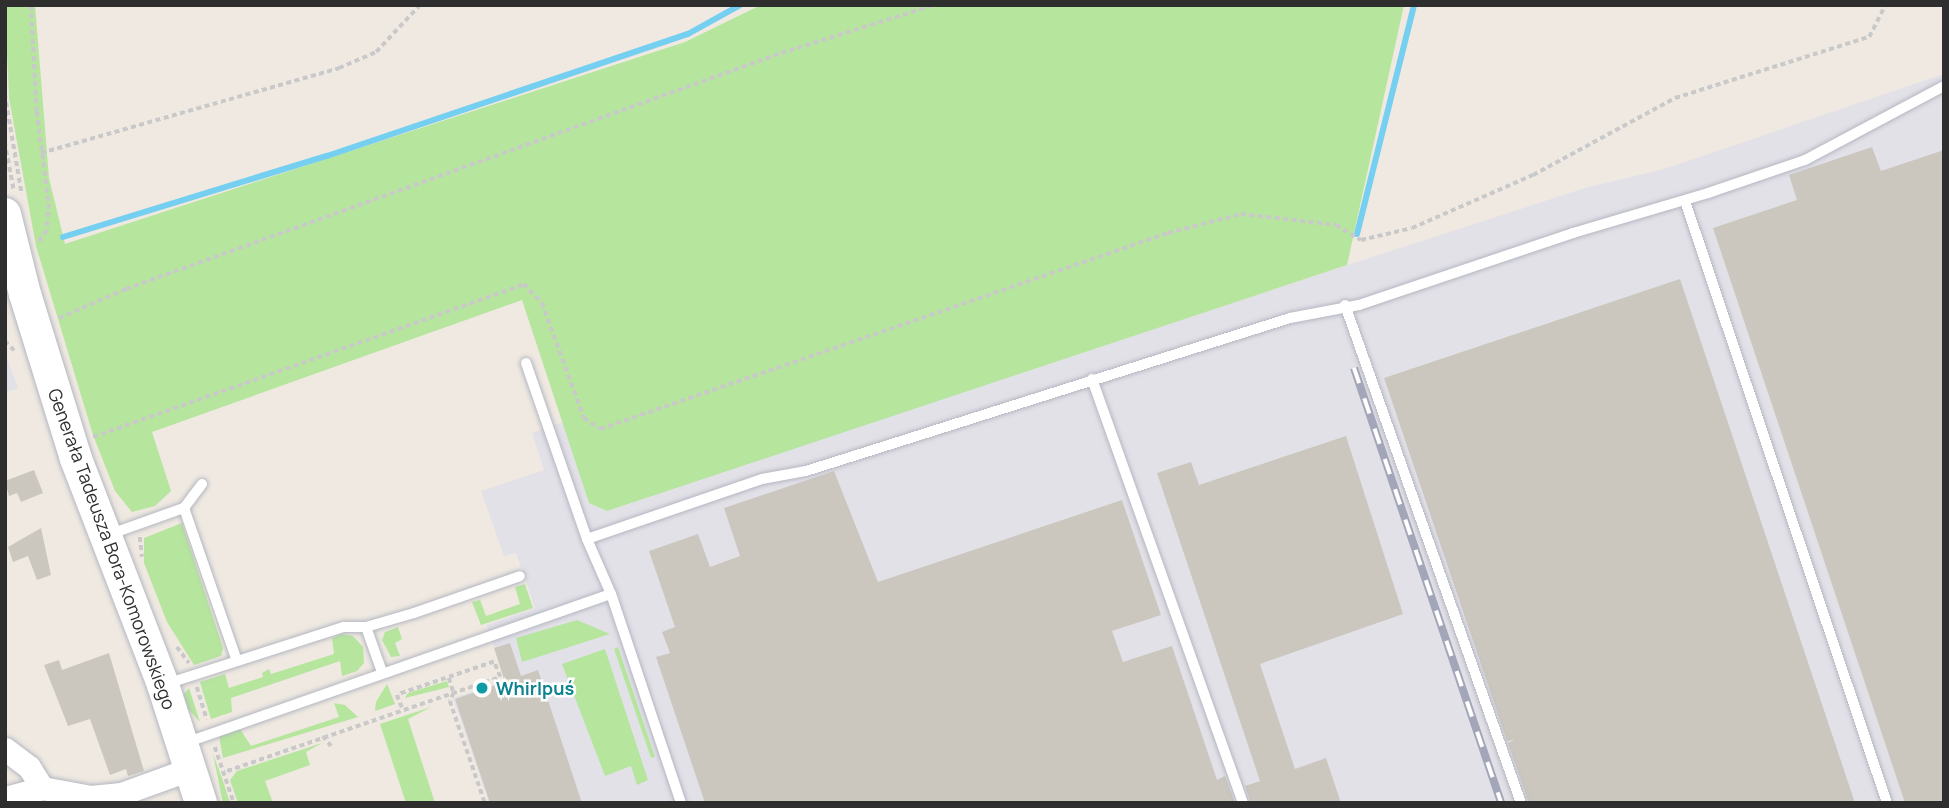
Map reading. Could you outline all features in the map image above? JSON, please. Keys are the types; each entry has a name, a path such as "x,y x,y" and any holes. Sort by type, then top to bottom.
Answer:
{"street":[{"name":"Generała Tadeusza Bora-Komorowskiego","path":"5,214 64,423 163,685 201,803"},
{"path":"5,749 29,768 42,788"},
{"path":"5,798 42,788 91,797 121,794 186,756"}],"lane":[{"path":"587,539 762,479 806,471 1093,379 1345,305 1359,305 1578,231 1685,201 1805,160 1944,86"},
{"path":"1685,201 1886,803"},
{"path":"1345,305 1521,803"},
{"path":"526,363 587,539 611,594 681,803"},
{"path":"1093,379 1243,803"},
{"path":"105,536 184,508 202,484"},
{"path":"184,508 237,661"},
{"path":"163,685 344,627 366,627 520,576"},
{"path":"186,756 382,672 611,594"},
{"path":"366,627 382,672"}],"path":[{"path":"18,265 47,231 49,204 41,153 31,5"},
{"path":"41,153 339,68 376,52 420,5"},
{"path":"56,319 126,289 756,62 934,5"},
{"path":"84,440 524,284 542,303 584,418 600,429 1168,233 1241,214 1336,225 1361,240 1412,228 1532,175 1675,98 1869,37 1885,5"},
{"path":"227,771 500,677 494,662 397,695 402,710"},
{"path":"449,678 454,693 450,701 485,803"},
{"path":"196,683 207,720"},
{"path":"323,736 331,746"},
{"path":"214,742 234,803"}],"shaded area":[{"path":"1944,74 1944,803 489,803 453,698 505,681 487,625 535,608 516,553 504,556 481,491 544,470 532,433 563,422 589,503 607,511 993,380 1585,188 1664,169"},
{"path":"5,352 18,388 5,393"}],"green space":[{"path":"5,5 35,5 49,178 65,244 685,42 761,5 1404,5 1347,265 607,511 589,503 522,300 152,432 171,491 155,506 132,512 115,491 93,435 36,246 9,98"},
{"path":"182,523 223,648 221,656 194,665 167,622 144,563 144,538"},
{"path":"525,584 533,608 481,625 472,602 480,600 486,616 520,604 515,587"},
{"path":"577,620 610,634 522,662 516,638"},
{"path":"398,627 402,639 395,643 400,656 391,657 382,640 385,632"},
{"path":"342,634 353,636 363,647 364,663 357,671 342,676 340,661 231,698 232,712 211,719 200,682 225,674 229,688 263,677 262,673 269,669 271,674 334,654 332,638"},
{"path":"618,647 655,757 651,758 614,649"},
{"path":"605,649 648,780 637,785 631,766 605,776 562,664"},
{"path":"447,681 449,687 405,698 408,693"},
{"path":"387,684 395,704 375,711 376,702"},
{"path":"189,688 200,722 186,707 184,694"},
{"path":"334,703 345,705 358,717 223,758 219,736 240,729 251,746 339,717"},
{"path":"431,707 408,719 435,803 406,803 380,724"},
{"path":"322,743 306,752 310,765 265,781 273,803 238,803 230,780 237,771"},
{"path":"213,754 222,778 230,803 223,803"}],"building":[{"path":"1872,147 1881,171 1944,150 1944,803 1905,803 1713,228 1797,200 1789,175"},
{"path":"1680,279 1855,803 1529,803 1508,743 1514,740 1507,741 1384,378"},
{"path":"1346,436 1403,614 1260,664 1295,769 1326,758 1341,803 1251,803 1245,786 1260,781 1157,473 1191,462 1199,485"},
{"path":"34,470 43,493 21,502 17,493 9,496 5,481"},
{"path":"834,471 878,582 1122,500 1161,615 1112,631 1123,662 1172,646 1217,780 1225,776 1235,803 705,803 656,657 670,653 662,632 675,627 649,551 698,534 710,567 740,556 724,508"},
{"path":"41,528 51,575 37,580 28,556 13,562 8,547"},
{"path":"510,643 521,676 538,670 582,803 490,803 455,699 505,682 494,648"},
{"path":"109,653 144,771 128,776 126,769 110,775 90,719 68,726 44,665 59,660 62,670"}],"waterway":[{"path":"63,237 327,156 688,34 740,5"},
{"path":"1357,234 1414,5"}],"railway":[{"path":"1354,368 1501,803"}],"place":[{"name":"Whirlpuś","path":"482,688"}]}
